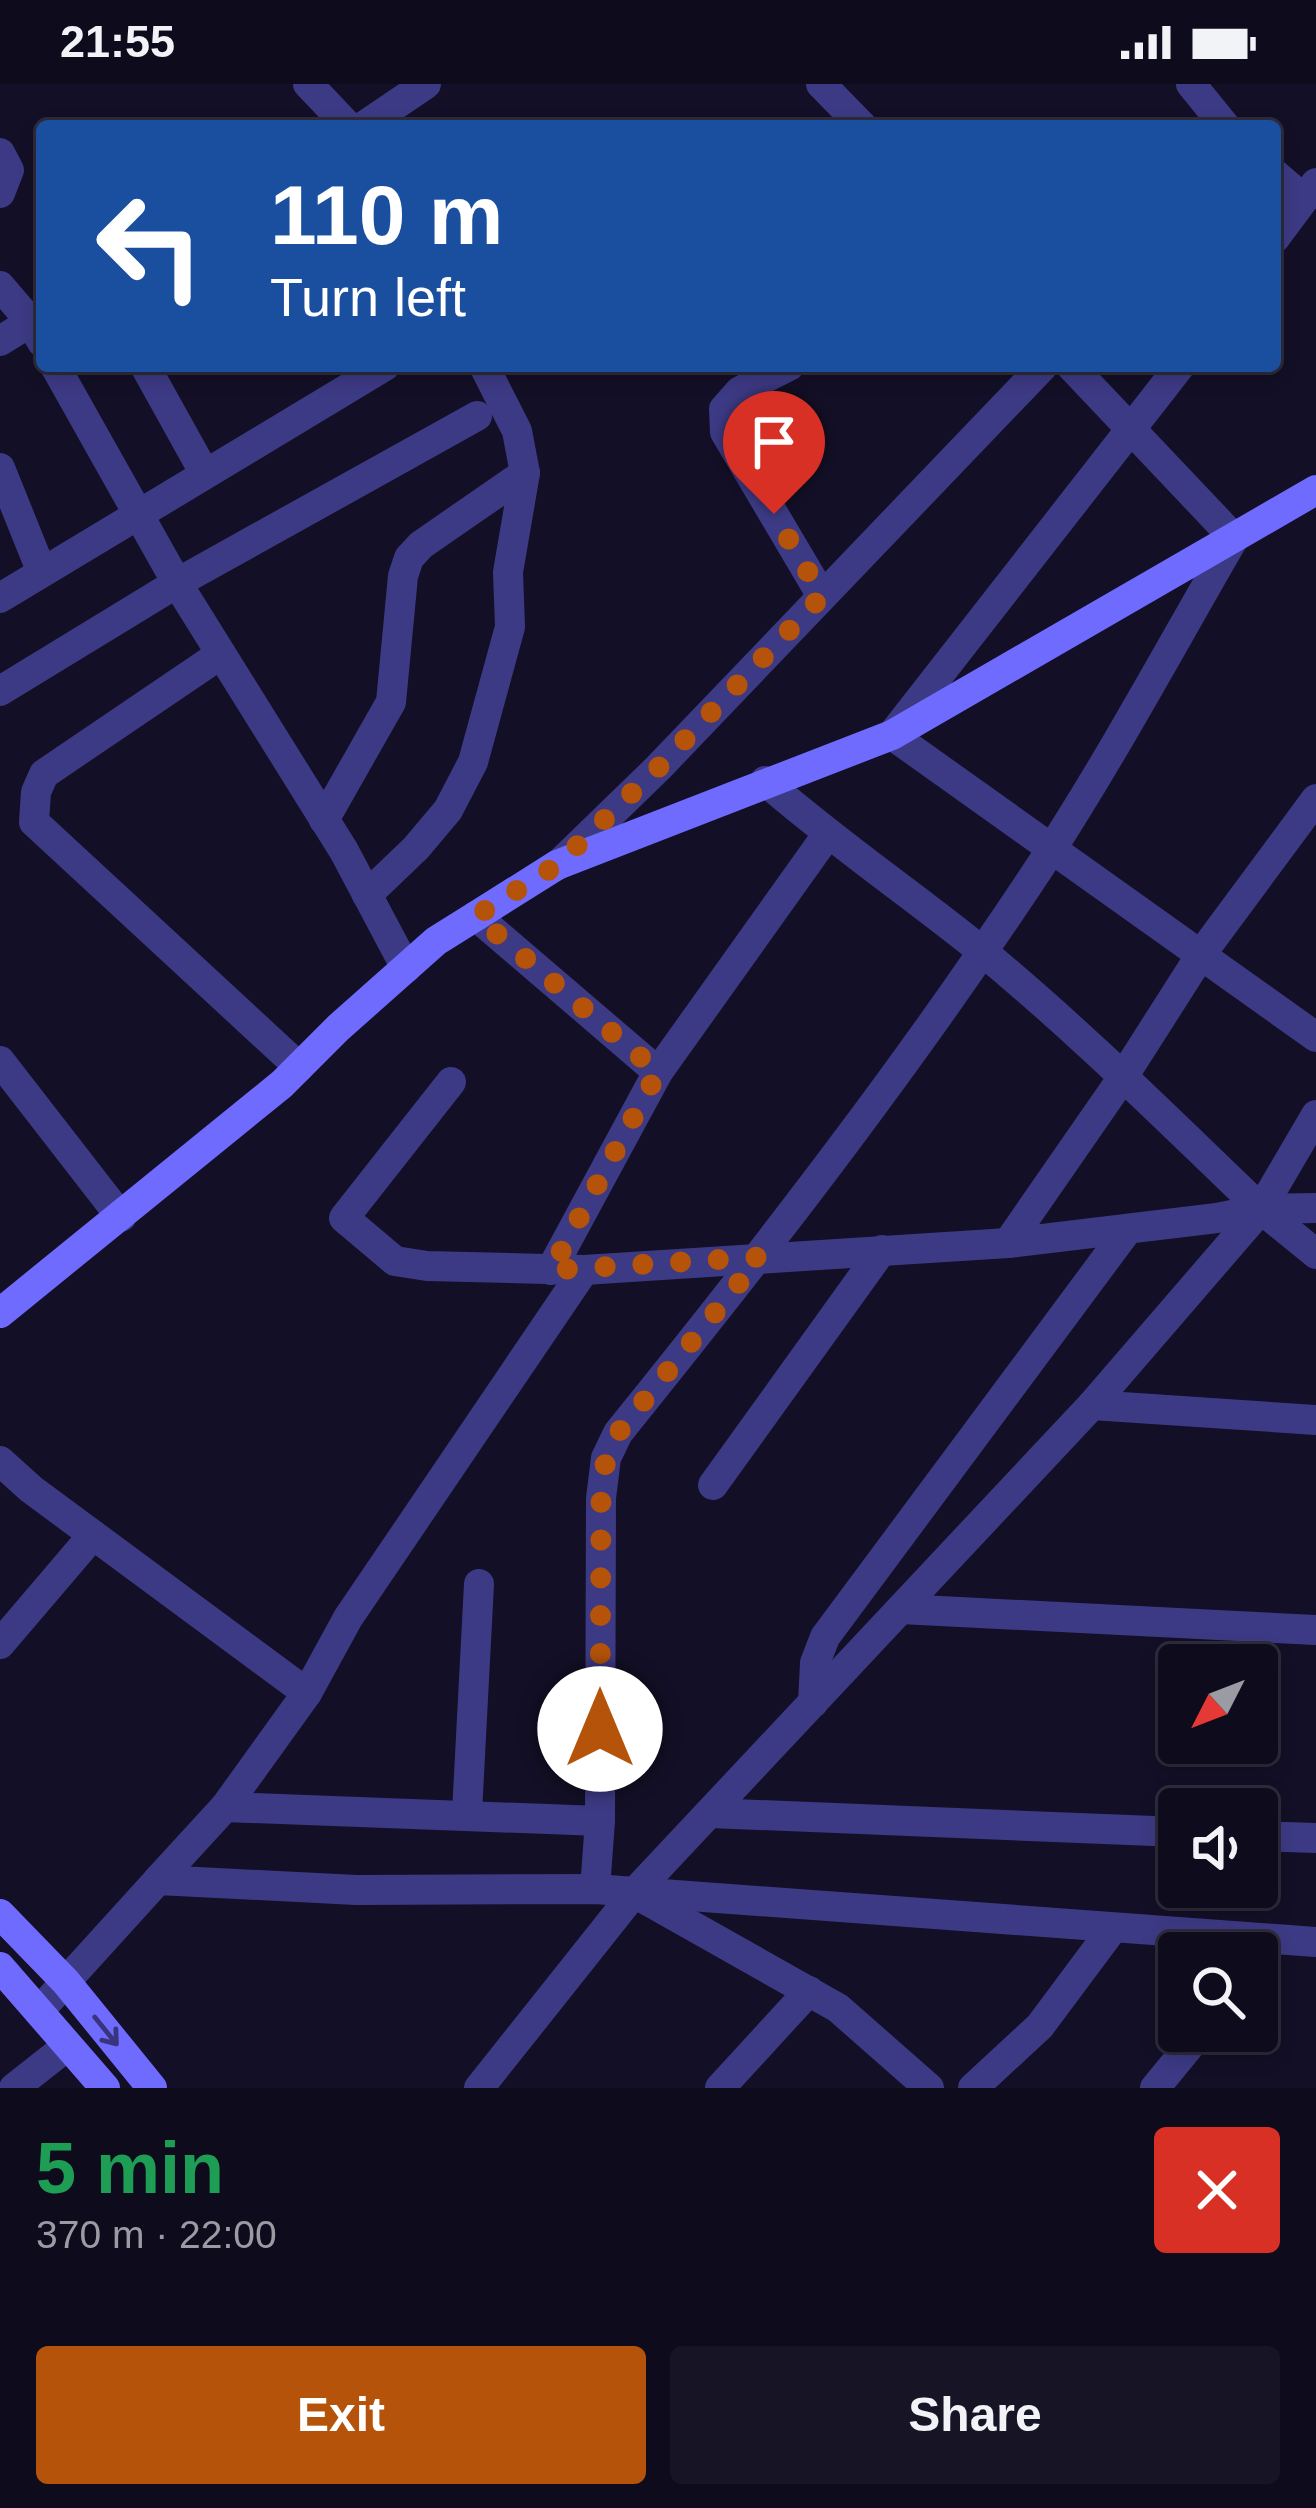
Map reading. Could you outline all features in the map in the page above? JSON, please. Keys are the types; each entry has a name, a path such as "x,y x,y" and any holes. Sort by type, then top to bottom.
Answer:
{"street":[{"path":"308,84 369,120"},
{"path":"372,120 426,84"},
{"path":"821,84 856,120"},
{"path":"1191,84 1220,120"},
{"path":"0,153 9,170 0,193"},
{"path":"1281,177 1310,191 1281,230"},
{"path":"0,286 36,324"},
{"path":"0,341 36,327"},
{"path":"58,372 177,583 324,820 406,968"},
{"path":"158,372 205,475"},
{"path":"0,598 375,372"},
{"path":"367,896 448,810 473,762 510,627 508,572 525,473 517,431 487,372"},
{"path":"778,372 740,392 724,409 725,432 822,596"},
{"path":"557,865 658,768 1037,372"},
{"path":"1076,372 1234,538"},
{"path":"892,735 1176,372"},
{"path":"0,691 177,583 477,416"},
{"path":"0,469 41,570"},
{"path":"324,820 392,702 403,576 410,558 525,473"},
{"path":"0,1313 299,1066 436,941 557,865 892,735 1316,490"},
{"path":"595,1889 600,1821 601,1498 606,1458 618,1433 760,1257 982,952 1052,848 1234,538"},
{"path":"220,654 44,774 35,792 34,822 299,1066"},
{"path":"892,735 1316,1037"},
{"path":"765,781 826,835 982,952 1316,1254"},
{"path":"1007,1243 1124,1077 1202,952 1316,799"},
{"path":"551,1270 658,1072 826,835"},
{"path":"476,916 658,1072"},
{"path":"0,1061 121,1217"},
{"path":"451,1082 344,1218 395,1261 584,1270 1007,1243 1262,1209 1316,1208"},
{"path":"479,2088 634,1893 1092,1405 1262,1209 1316,1115"},
{"path":"813,1703 815,1663 825,1637 1128,1229"},
{"path":"713,1485 882,1250"},
{"path":"40,2010 225,1807 307,1693 348,1618 584,1270"},
{"path":"1092,1405 1316,1420"},
{"path":"0,1461 307,1693"},
{"path":"0,1644 93,1534"},
{"path":"466,1813 479,1584"},
{"path":"901,1609 1316,1630"},
{"path":"225,1807 600,1821"},
{"path":"710,1813 1158,1831"},
{"path":"1278,1837 1316,1838"},
{"path":"158,1880 356,1890 595,1889 1316,1942"},
{"path":"634,1893 838,2008 929,2088"},
{"path":"0,1914 66,1982 152,2088"},
{"path":"973,2088 1040,2026 1113,1928"},
{"path":"0,1967 105,2088"},
{"path":"720,2088 808,1991"},
{"path":"14,2088 66,2047"},
{"path":"1155,2088 1184,2052"}],"route":[{"path":"600,1729 601,1498 606,1458 618,1433 760,1257 551,1270 658,1072 476,916 557,865 658,768 822,596 774,514"}]}
